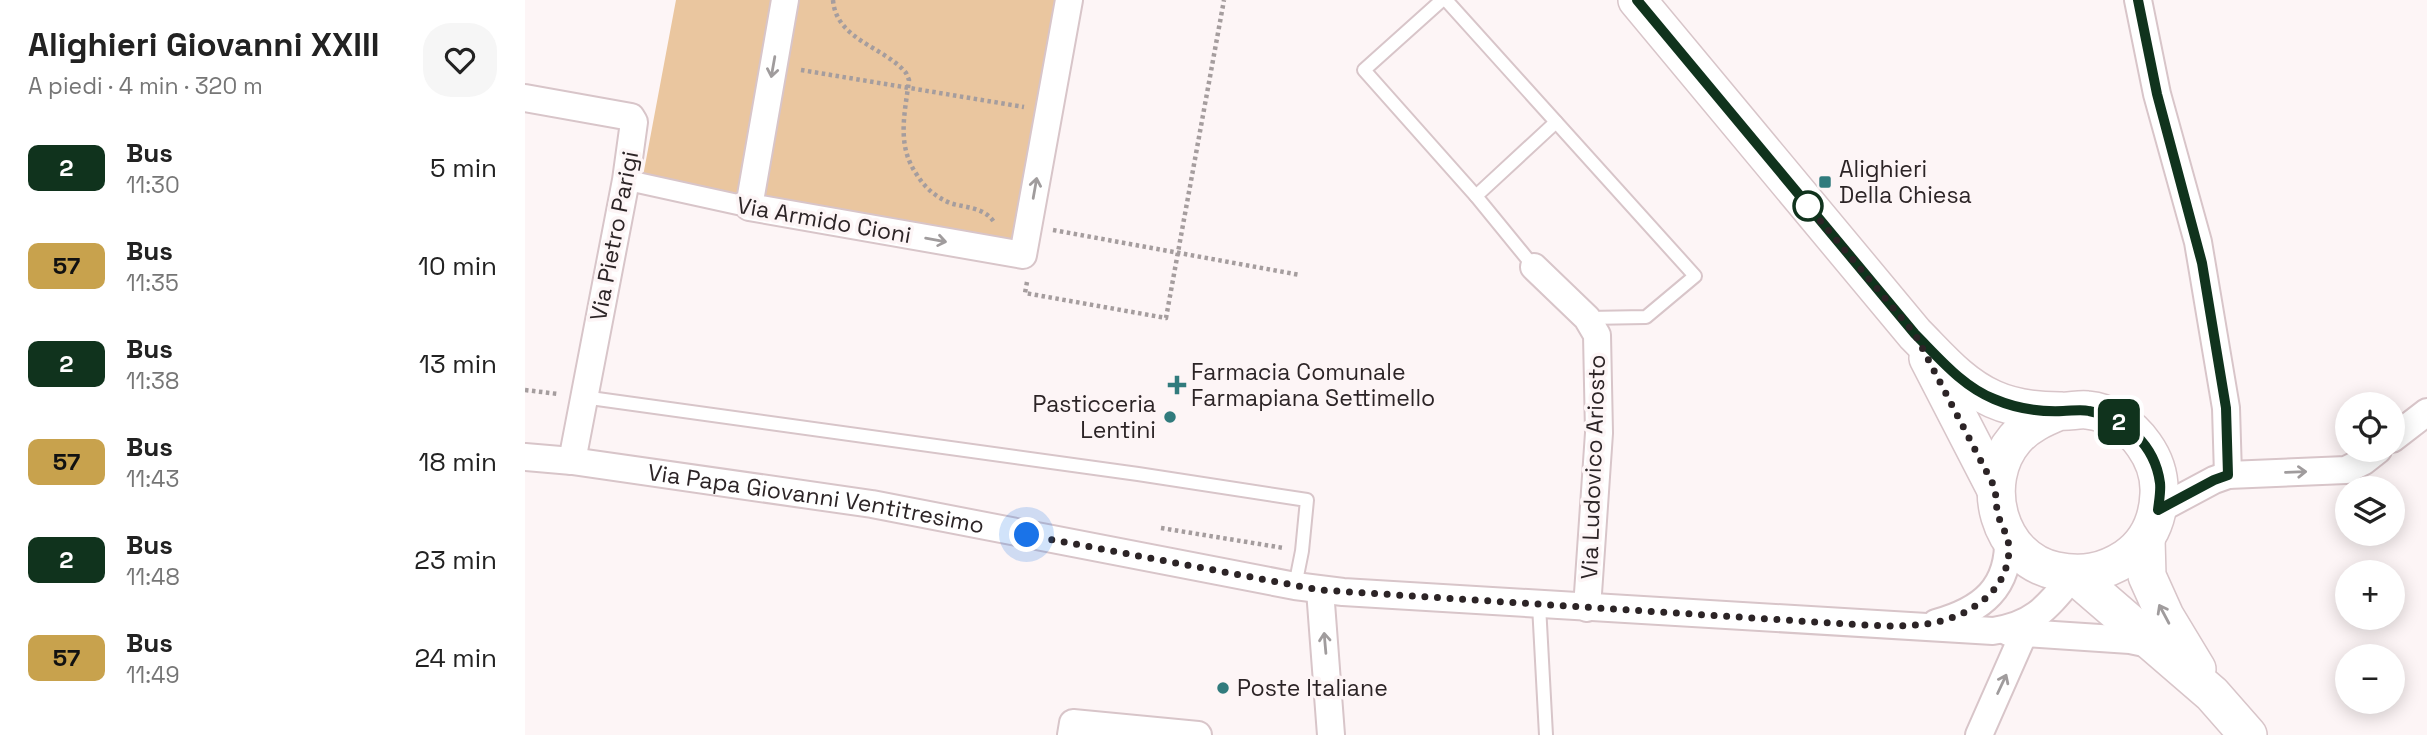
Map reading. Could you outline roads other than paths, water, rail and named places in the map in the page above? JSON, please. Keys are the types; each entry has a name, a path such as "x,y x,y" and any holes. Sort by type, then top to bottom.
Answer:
{"main road":[{"path":"1637,0 1915,334 1951,370 1972,388 1993,399 2019,407 2060,411 2087,410 2113,418 2136,433 2152,456 2160,483 2152,524 2147,576 2165,616 2212,694"},
{"path":"1915,334 1995,488"},
{"path":"2060,411 2035,422 2015,439 2001,462 1995,488 1998,514 2008,537 2026,556 2048,569 2074,575 2094,573 2114,566 2131,554 2152,524"},
{"path":"2074,575 2212,694 2248,735"}],"street":[{"path":"749,207 785,0"},
{"name":"Via Armido Cioni","path":"626,180 749,207 1015,254 1028,225 1069,0"},
{"path":"2138,0 2157,94 2198,242 2226,408 2228,475"},
{"name":"Via Pietro Parigi","path":"525,98 631,117 634,127 572,461"},
{"name":"Via Ludovico Ariosto","path":"1534,267 1587,318 1597,335 1599,433 1587,608"},
{"path":"2405,429 2427,412"},
{"name":"Via Papa Giovanni Ventitresimo","path":"525,457 572,461 872,504 1308,588 1539,605 2130,640 2154,645"},
{"path":"2152,524 2214,480 2228,475 2346,470 2362,462"},
{"name":"Via Papa Giovanni Ventitresimo","path":"1900,626 1935,623 1953,618 1968,612 1991,594 2006,569 2008,537"},
{"name":"Via Papa Giovanni Ventitresimo","path":"1993,631 2029,622 2074,575"},
{"path":"1308,588 1332,735"},
{"path":"1979,735 2024,633"},
{"path":"1070,735 1073,723 1198,735"}],"lane":[{"path":"1534,267 1476,196 1364,70 1444,0 1695,276 1646,317 1587,318"},
{"path":"1476,196 1556,122"},
{"path":"583,397 1307,500 1302,551 1308,588"},
{"path":"1539,605 1546,735"}],"place":[{"name":"Alighieri Della Chiesa","path":"1825,182"},
{"name":"Farmacia Comunale Farmapiana Settimello","path":"1177,385"},
{"name":"Pasticceria Lentini","path":"1170,417"},
{"name":"Poste Italiane","path":"1223,688"}]}
